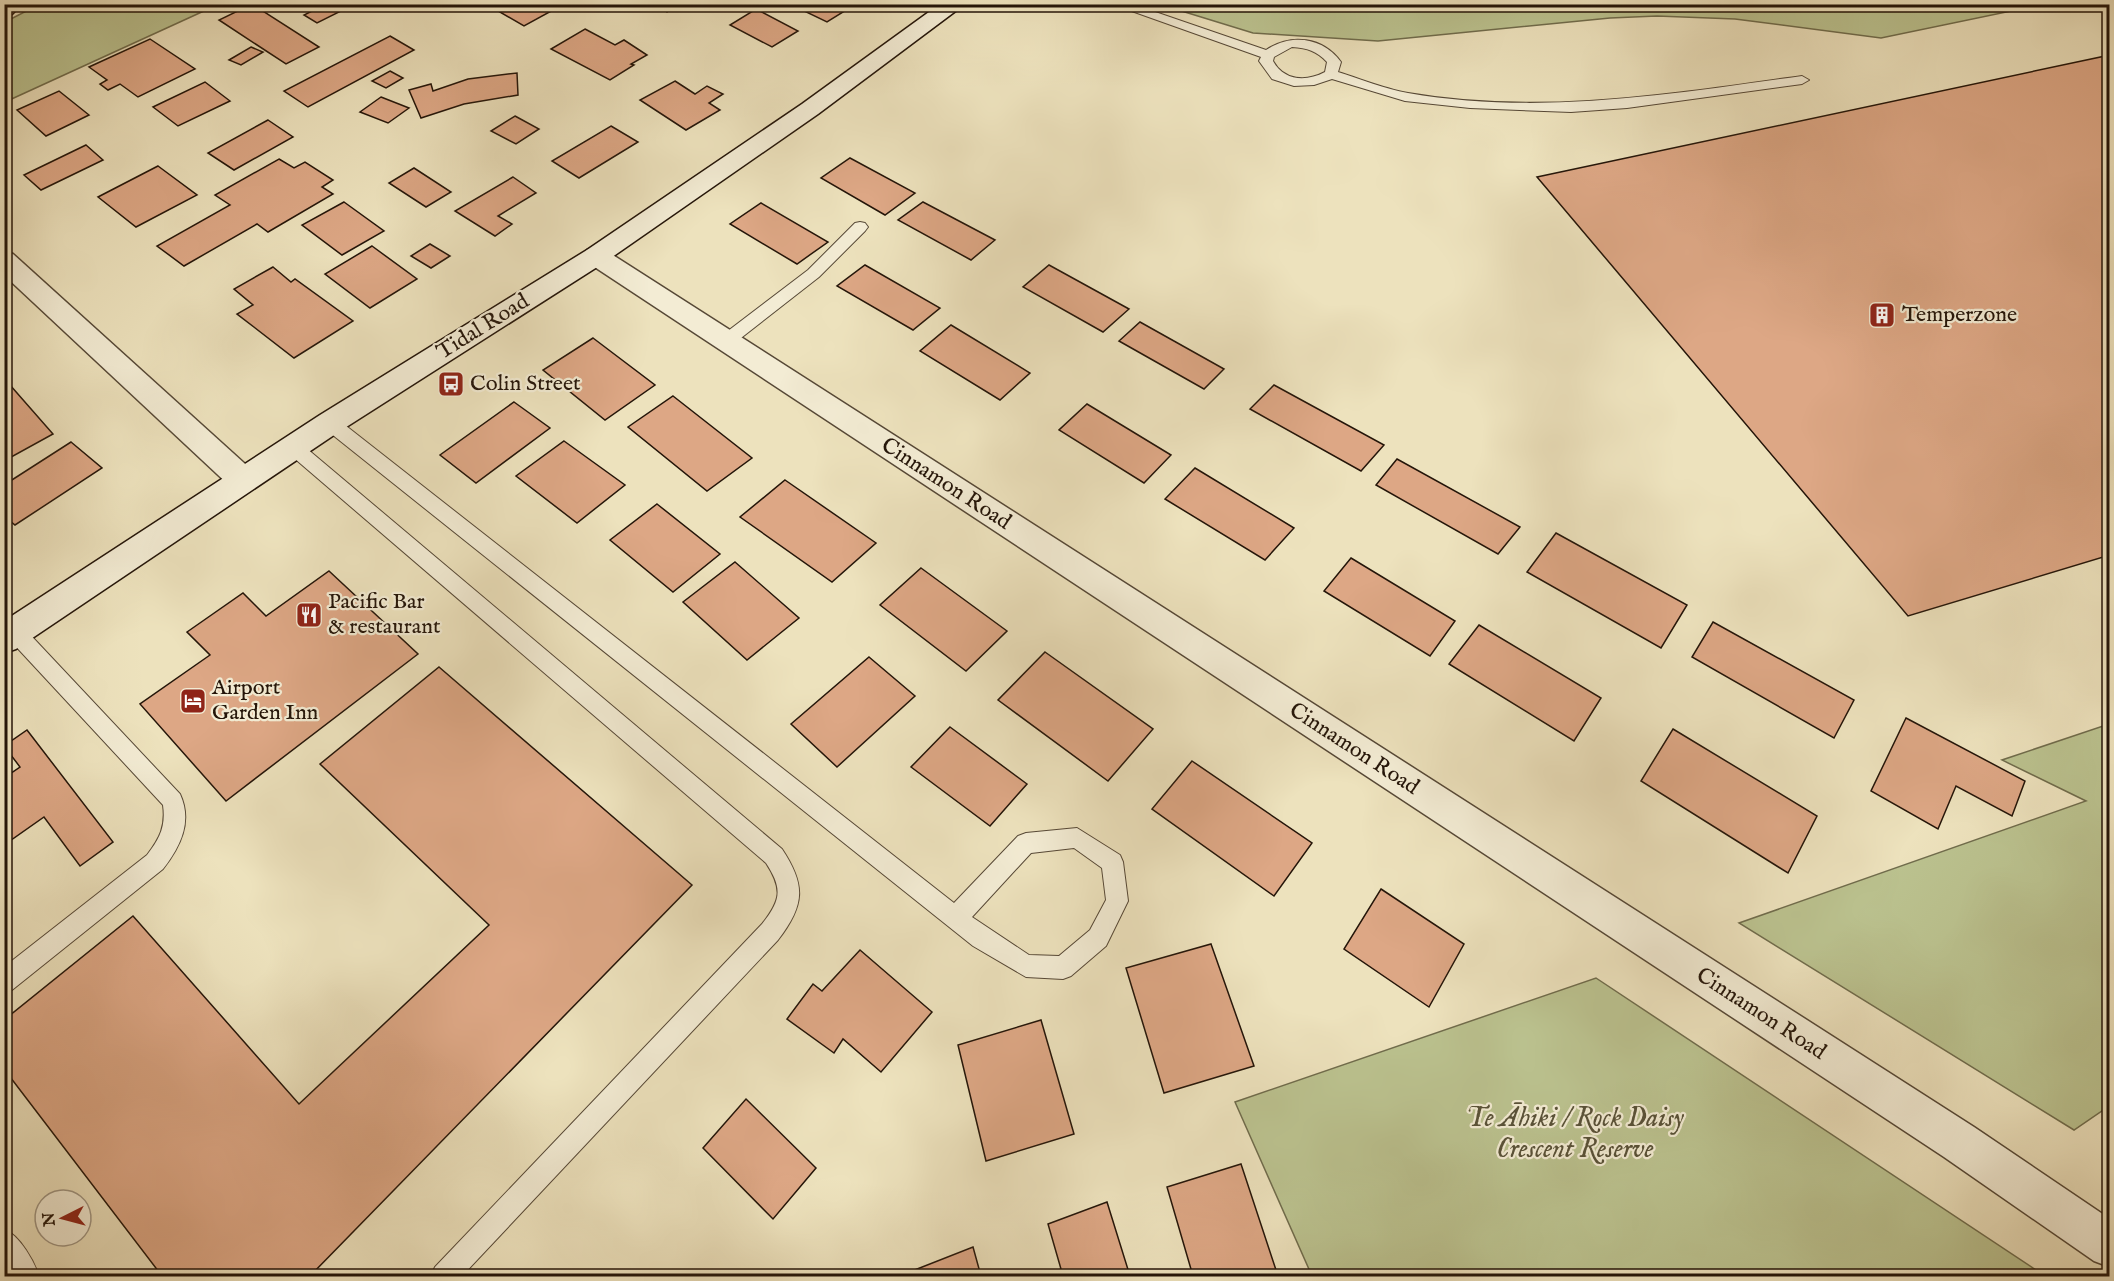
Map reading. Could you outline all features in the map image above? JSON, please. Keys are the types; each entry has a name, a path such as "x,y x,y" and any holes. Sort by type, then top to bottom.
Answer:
{"highway":[{"path":"4,9 12,4"}],"street":[{"name":"Tidal Road","path":"10,636 330,423 596,256 810,109 955,4"},
{"name":"Cinnamon Road","path":"596,256 1959,1142 2109,1245"},
{"path":"4,260 243,480"}],"lane":[{"path":"1118,4 1268,55"},
{"path":"1292,44 1313,46 1323,50 1334,62 1331,74 1324,79 1304,83 1282,78 1269,68 1266,61 1273,50 1292,44"},
{"path":"1331,74 1405,97 1470,104 1560,108 1626,104 1802,80"},
{"path":"726,340 824,264 860,227"},
{"path":"330,423 981,938 1026,966 1063,968 1098,938 1117,901 1112,862 1077,838 1026,843 986,882 956,918"},
{"path":"293,447 774,856 786,871 791,886 789,904 774,927 749,956 444,1276"},
{"path":"4,982 155,862 167,846 177,823 173,801 10,636"},
{"path":"4,1242 26,1276"}],"green space":[{"path":"38,5 217,5 5,102 5,22"},
{"path":"1162,5 2040,5 1881,38 1735,19 1657,16 1610,18 1378,41 1253,33"},
{"path":"2109,724 2109,1106 2074,1130 1739,923 2086,801 2002,760"},
{"name":"Te Āhiki / Rock Daisy Crescent Reserve","path":"1596,978 2045,1276 1312,1276 1235,1102"}],"building":[{"path":"252,4 319,47 286,64 219,20"},
{"path":"326,4 339,12 317,23 304,15"},
{"path":"486,4 546,4 555,9 524,26"},
{"path":"653,4 680,4 667,12"},
{"path":"811,4 856,4 827,22 802,10"},
{"path":"756,9 798,31 772,47 730,25"},
{"path":"585,29 615,45 624,40 647,55 610,80 551,49"},
{"path":"390,36 414,50 308,107 284,91"},
{"path":"150,39 195,69 138,97 120,84 108,90 100,84 107,80 89,67"},
{"path":"251,47 263,52 241,65 229,60"},
{"name":"Temperzone","path":"2110,55 2110,555 1908,616 1537,177"},
{"path":"390,71 403,78 386,88 372,81"},
{"path":"517,73 518,95 464,104 421,118 409,90 431,84 433,91 468,79"},
{"path":"675,81 695,94 707,86 723,94 709,103 720,110 686,130 640,100"},
{"path":"205,82 230,101 178,126 153,107"},
{"path":"59,91 89,115 46,136 17,110"},
{"path":"381,97 409,108 388,123 360,112"},
{"path":"515,116 539,129 516,144 491,131"},
{"path":"268,120 293,137 234,170 208,153"},
{"path":"611,126 638,142 579,178 552,161"},
{"path":"86,145 103,160 41,190 24,175"},
{"path":"850,158 915,193 885,215 821,178"},
{"path":"279,159 294,168 305,162 333,180 322,187 333,194 268,232 257,224 184,266 157,246 230,205 215,195"},
{"path":"158,166 197,195 136,227 98,197"},
{"path":"414,168 451,192 426,207 389,183"},
{"path":"513,177 536,193 498,216 512,224 495,236 455,211"},
{"path":"344,202 384,231 342,255 302,225"},
{"path":"923,202 995,240 971,260 898,220"},
{"path":"761,203 828,242 797,264 730,224"},
{"path":"430,244 450,256 431,268 411,256"},
{"path":"372,246 417,279 370,308 325,274"},
{"path":"865,265 940,308 913,330 837,286"},
{"path":"1049,265 1129,309 1103,332 1023,287"},
{"path":"273,267 291,282 295,279 353,321 294,358 237,314 253,305 234,289"},
{"path":"1140,322 1224,369 1204,389 1119,341"},
{"path":"951,325 1030,373 1000,400 920,351"},
{"path":"593,338 655,385 605,420 543,370"},
{"path":"10,385 53,434 4,461 4,388"},
{"path":"1274,385 1384,445 1361,471 1250,409"},
{"path":"673,396 752,458 707,491 628,427"},
{"path":"514,402 550,428 476,483 440,455"},
{"path":"1087,404 1171,455 1144,483 1059,430"},
{"path":"564,441 625,485 577,523 516,476"},
{"path":"71,442 102,468 15,525 4,516 4,485"},
{"path":"1397,459 1520,527 1498,554 1376,485"},
{"path":"1195,468 1294,528 1265,560 1165,499"},
{"path":"785,480 876,543 832,582 740,517"},
{"path":"657,504 720,554 673,592 610,540"},
{"path":"1556,533 1687,605 1661,648 1527,572"},
{"path":"1351,558 1455,621 1430,656 1324,591"},
{"path":"735,562 799,618 747,660 683,602"},
{"path":"921,568 1007,631 966,671 880,605"},
{"path":"329,571 418,654 226,801 140,704 210,655 187,632 243,593 266,616"},
{"path":"1713,622 1854,700 1834,738 1692,657"},
{"path":"1479,625 1601,698 1574,741 1449,664"},
{"path":"1045,652 1153,729 1108,781 998,700"},
{"path":"869,657 915,696 837,767 791,724"},
{"path":"439,667 692,885 310,1276 162,1276 4,1069 4,1020 133,916 299,1104 489,925 320,764"},
{"path":"1906,718 2025,781 2012,816 1956,786 1938,829 1871,791"},
{"path":"950,727 1027,784 990,826 911,767"},
{"path":"1673,729 1817,816 1788,873 1641,781"},
{"path":"27,730 113,842 80,866 44,817 4,845 4,778 20,767 4,746"},
{"path":"1192,761 1312,843 1274,896 1152,809"},
{"path":"1381,889 1464,944 1429,1007 1344,949"},
{"path":"1211,944 1254,1066 1164,1093 1126,968"},
{"path":"860,950 932,1012 881,1072 843,1039 834,1053 787,1019 813,984 822,991"},
{"path":"1041,1020 1074,1134 986,1161 958,1045"},
{"path":"746,1099 816,1168 773,1219 703,1148"},
{"path":"1241,1164 1278,1276 1193,1276 1167,1187"},
{"path":"1107,1202 1130,1276 1042,1276 1061,1269 1048,1224"},
{"path":"973,1247 981,1276 913,1276 912,1271"}],"place":[{"name":"Temperzone","path":"1882,315"},
{"name":"Colin Street","path":"451,384"},
{"name":"Pacific Bar & restaurant","path":"309,615"},
{"name":"Airport Garden Inn","path":"193,701"}]}
